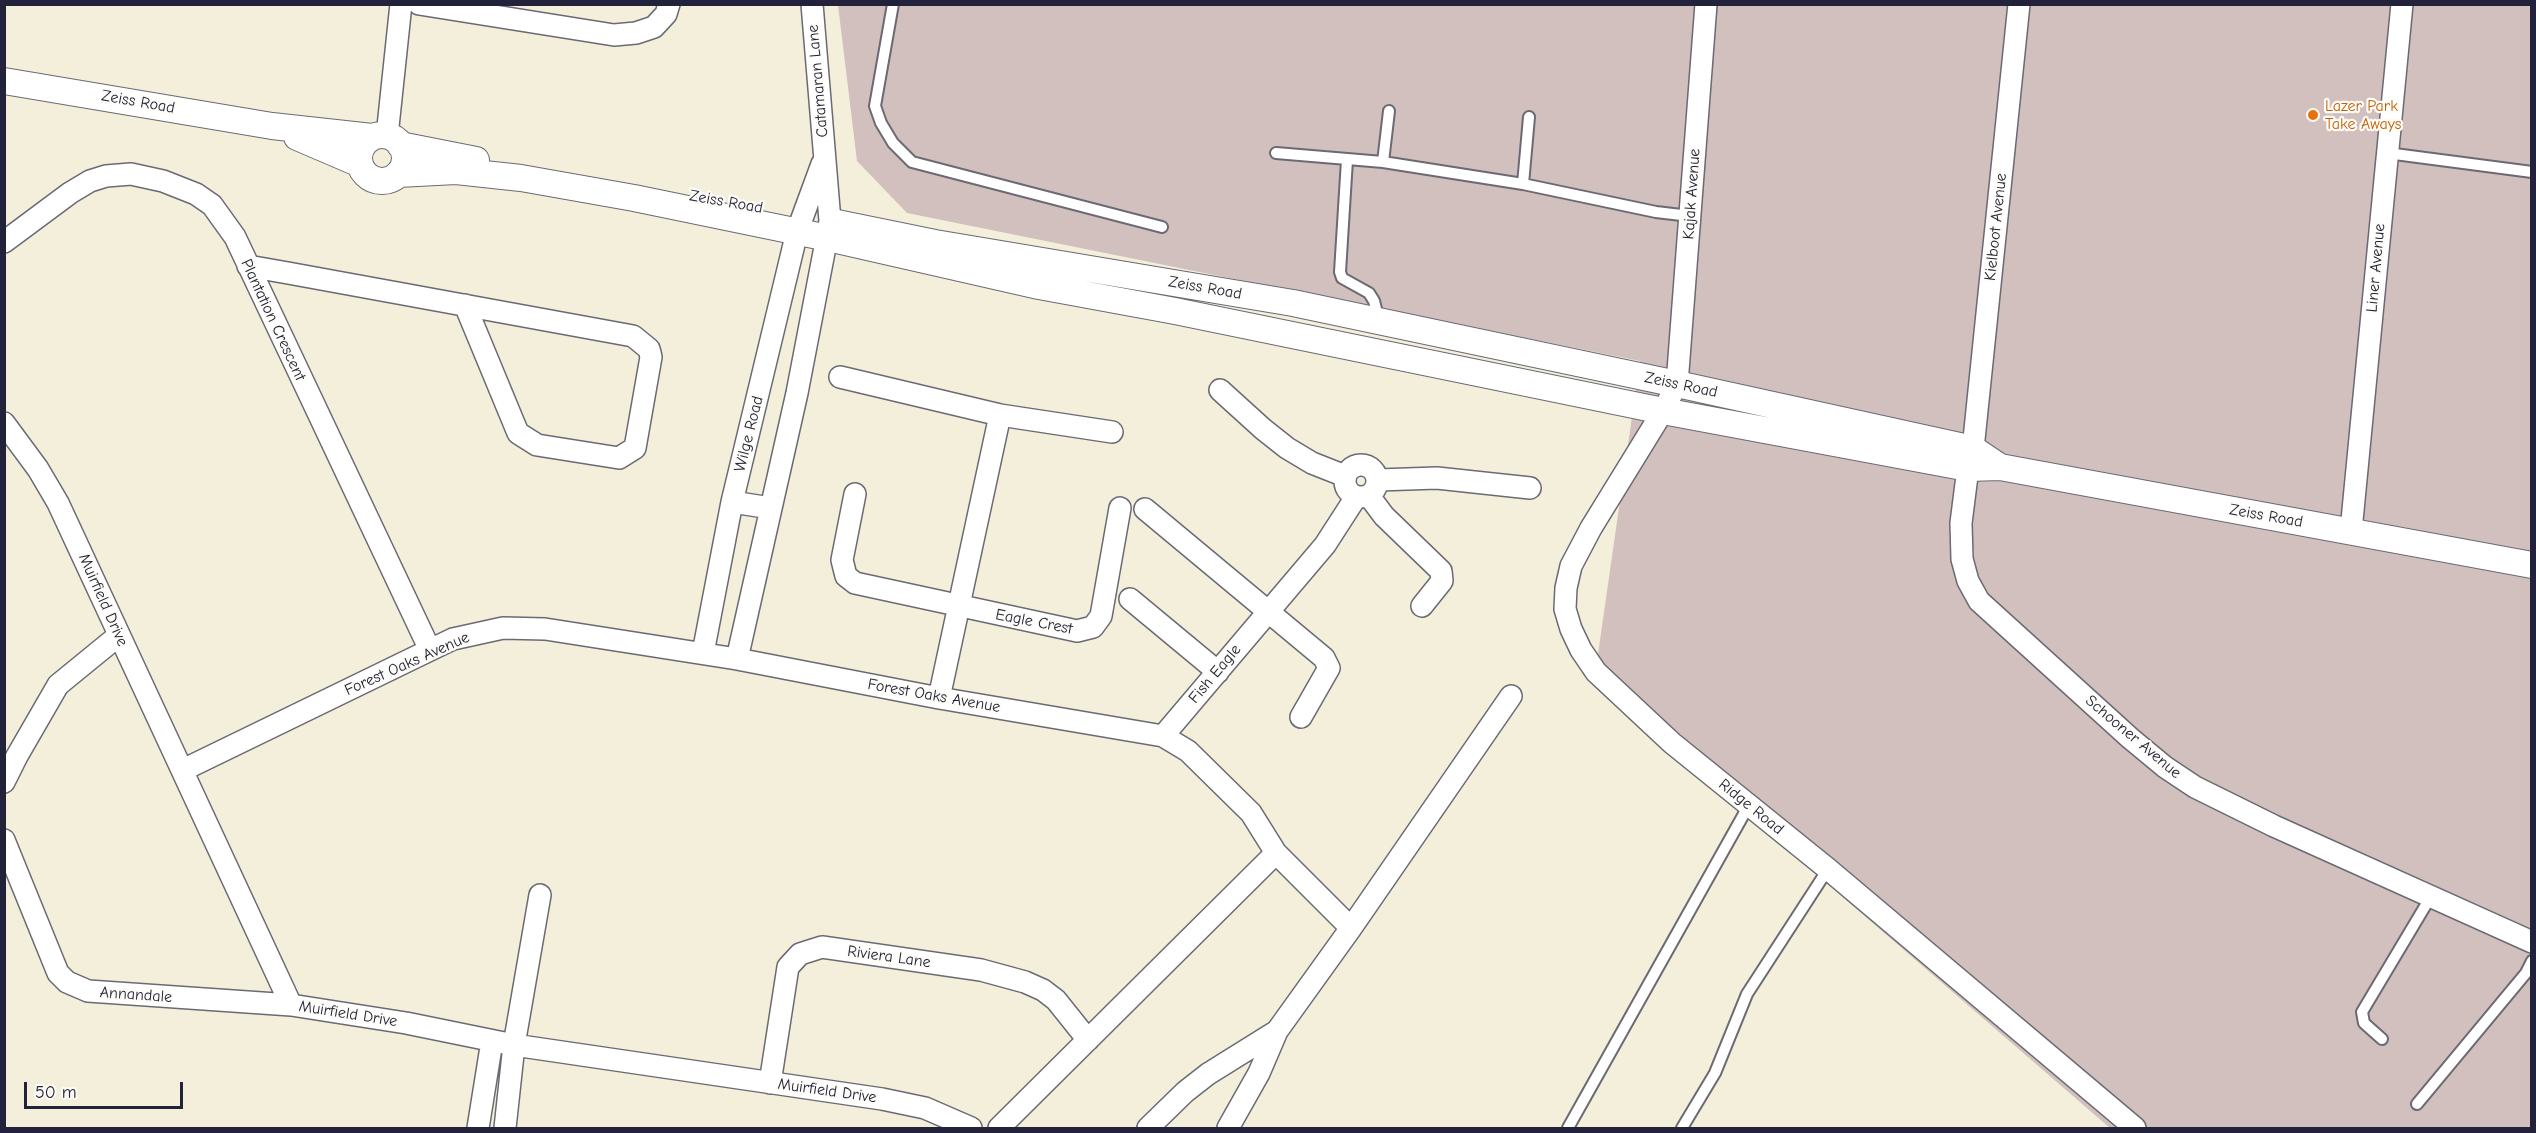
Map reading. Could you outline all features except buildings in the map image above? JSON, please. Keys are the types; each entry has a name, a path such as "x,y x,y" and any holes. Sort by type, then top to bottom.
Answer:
{"street":[{"path":"386,139 361,148 360,164 369,177 376,180 384,181 398,174 404,160 386,139 401,4"},
{"path":"419,4 614,35 636,33 654,27 666,14 669,4"},
{"name":"Catamaran Lane","path":"812,4 829,230"},
{"name":"Kajak Avenue","path":"1677,384 1706,4"},
{"name":"Kielboot Avenue","path":"1970,458 2019,4"},
{"name":"Liner Avenue","path":"2351,531 2402,4"},
{"name":"Zeiss Road","path":"4,81 93,94 272,126 386,139 464,158 626,183 829,230 1039,286 1174,311 1664,411 1970,458"},
{"name":"Zeiss Road","path":"272,126 360,164"},
{"name":"Catamaran Lane","path":"800,224 825,158"},
{"name":"Zeiss Road","path":"398,174 456,171 521,178 800,224"},
{"name":"Plantation Crescent","path":"4,242 90,181 106,176 131,174 164,181 196,194 212,205 231,231 430,650"},
{"name":"Wilge Road","path":"703,653 732,502 800,224"},
{"path":"736,659 797,393 829,230"},
{"name":"Zeiss Road","path":"829,230 935,243 1282,301 1677,384 2000,467 2532,565"},
{"path":"248,266 465,305 633,336 649,349 651,357 634,448 619,458 537,445 518,433 465,305"},
{"path":"840,377 1000,415 1112,432"},
{"name":"Ridge Road","path":"1677,384 1664,411 1591,528 1571,566 1566,588 1565,609 1581,650 1596,672 1672,743 1828,869 2135,1128"},
{"path":"1221,390 1287,448 1312,463 1345,476"},
{"path":"939,698 1000,415"},
{"name":"Muirfield Drive","path":"4,423 38,469 58,503 291,1005 406,1023 514,1045 852,1094 925,1108 971,1128"},
{"name":"Schooner Avenue","path":"1970,458 1961,523 1962,559 1968,581 1979,601 2130,738 2165,767 2195,787 2430,898 2532,942"},
{"path":"1368,491 1376,473 1366,465 1353,466 1345,476 1347,489 1368,491 1437,478 1530,488"},
{"path":"1368,491 1384,516 1441,571 1442,581 1422,606"},
{"name":"Fish Eagle","path":"1163,736 1326,545 1368,491"},
{"name":"Eagle Crest","path":"855,494 842,560 846,576 855,583 1077,631 1093,627 1101,616 1120,508"},
{"path":"732,502 771,508"},
{"path":"1145,508 1324,658 1329,669 1301,717"},
{"path":"1130,599 1218,672"},
{"name":"Forest Oaks Avenue","path":"183,770 453,639 481,631 522,627 703,653 939,698 1163,736 1188,751 1251,813 1276,853 1351,928"},
{"path":"4,782 16,756 58,685 118,636"},
{"path":"1228,1128 1259,1073 1277,1031 1511,696"},
{"name":"Annandale","path":"4,840 51,959 58,973 67,982 88,992 291,1005"},
{"path":"999,1128 1276,853"},
{"path":"505,1128 514,1045 540,895"},
{"name":"Riviera Lane","path":"770,1083 788,967 800,954 822,947 981,970 1025,982 1043,990 1056,1000 1088,1040"},
{"path":"1148,1128 1185,1092 1208,1074 1277,1031"},
{"path":"478,1128 492,1041"}],"lane":[{"path":"893,4 875,106 893,143 912,162 1162,227"},
{"path":"1383,162 1389,111"},
{"path":"1523,184 1529,117"},
{"path":"1276,153 1383,162 1523,184 1656,212 1690,216"},
{"path":"2387,153 2532,172"},
{"path":"1347,160 1340,272 1342,278 1369,293 1379,322"},
{"path":"1568,1128 1749,805"},
{"path":"1682,1128 1715,1073 1747,994 1828,869"},
{"path":"2382,1039 2364,1023 2362,1012 2430,898"},
{"path":"2416,1104 2526,973 2532,961"}],"shaded area":[{"path":"838,5 2531,5 2531,1128 2110,1128 1594,682 1640,361 907,213 857,161"}],"place":[{"name":"Lazer Park Take Aways","path":"2313,115"}]}
